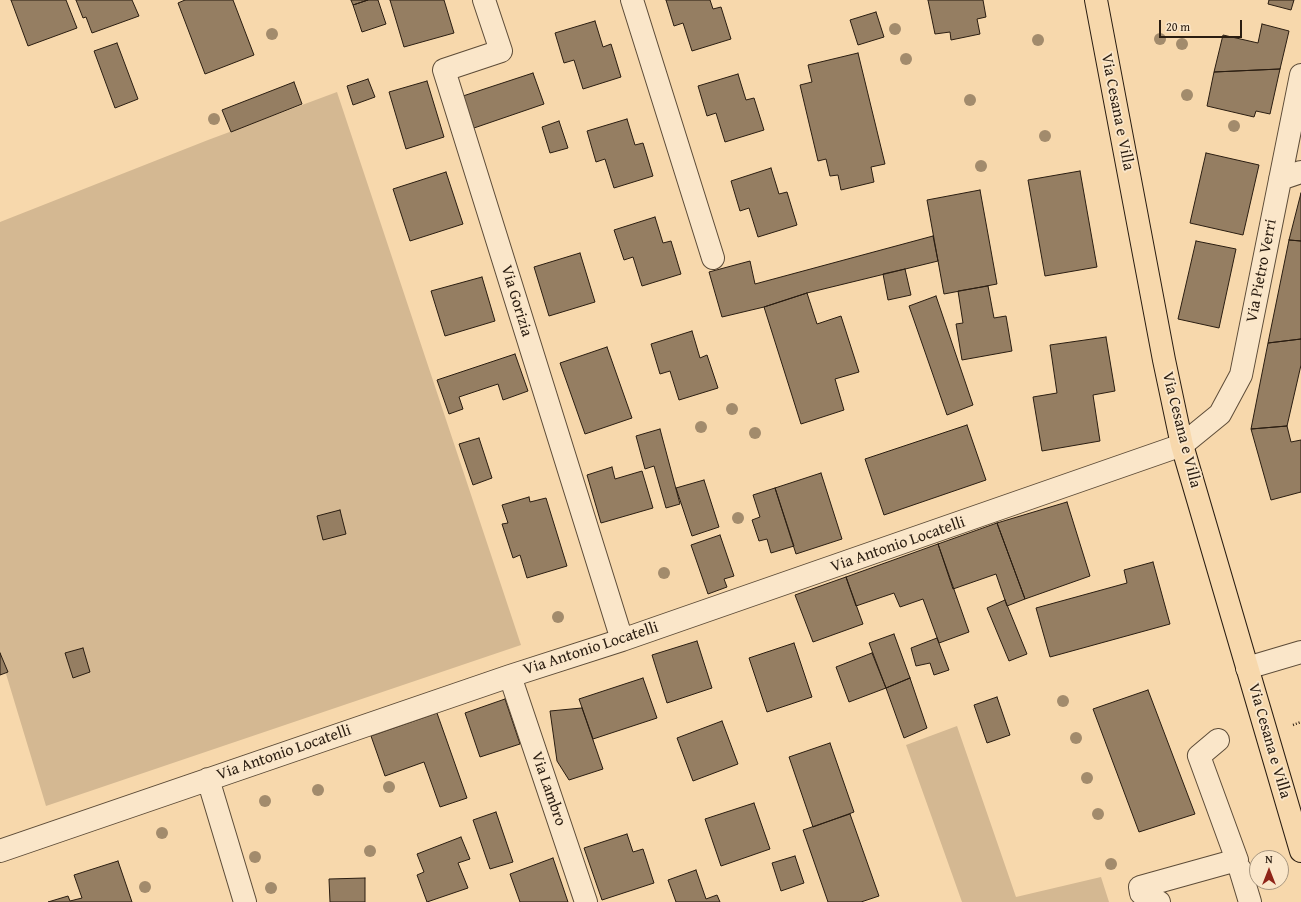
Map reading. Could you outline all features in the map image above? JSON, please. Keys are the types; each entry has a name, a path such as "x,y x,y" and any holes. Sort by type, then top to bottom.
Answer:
{"main road":[{"name":"Via Cesana e Villa","path":"1096,0 1164,360 1182,446 1301,851"}],"street":[{"name":"Via Gorizia","path":"484,0 501,50 444,70 622,640"},
{"path":"632,0 713,258"},
{"name":"Via Pietro Verri","path":"1182,446 1220,414 1241,375 1301,75"},
{"path":"1280,179 1301,172"},
{"name":"Via Antonio Locatelli","path":"0,851 510,676 622,640 1182,446"},
{"path":"1247,668 1301,652"},
{"name":"Via Lambro","path":"510,676 586,902"},
{"path":"1159,902 1141,894 1140,888 1237,860 1199,756 1218,740"},
{"path":"208,779 245,902"},
{"path":"1240,868 1250,902"}],"path":[{"path":"1293,725 1301,722"}],"shaded area":[{"path":"337,92 521,645 46,806 0,654 0,222 208,140"},
{"path":"957,726 1016,897 1101,877 1109,902 962,902 906,745"}],"building":[{"path":"11,0 66,0 77,28 28,46"},
{"path":"76,0 132,0 139,16 92,33 86,17 83,18"},
{"path":"185,0 233,0 254,55 205,74 178,3"},
{"path":"351,0 368,0 353,5"},
{"path":"368,0 378,0 386,24 362,32 353,5"},
{"path":"390,0 444,0 454,33 404,47"},
{"path":"666,0 710,0 713,9 721,7 731,39 692,51 683,23 674,26"},
{"path":"928,0 983,0 986,17 977,19 980,34 951,40 950,32 935,34"},
{"path":"1269,0 1294,0 1291,10 1268,4"},
{"path":"876,12 884,37 858,45 850,20"},
{"path":"595,21 603,47 611,44 621,77 583,89 574,60 564,63 555,33"},
{"path":"1262,24 1289,31 1280,69 1214,72 1223,35 1258,43"},
{"path":"117,43 138,99 115,108 94,51"},
{"path":"858,53 885,164 871,167 874,182 841,190 838,175 830,176 826,159 818,161 800,85 812,82 808,65"},
{"path":"1280,69 1270,114 1256,111 1254,117 1207,106 1214,72"},
{"path":"533,73 544,104 474,128 463,96"},
{"path":"738,74 746,100 754,98 764,130 725,142 716,113 707,116 698,86"},
{"path":"368,79 375,97 353,105 347,86"},
{"path":"427,81 444,137 406,149 389,92"},
{"path":"294,82 302,104 231,132 222,110"},
{"path":"627,119 635,145 643,143 653,176 614,188 605,159 596,162 587,131"},
{"path":"559,121 568,148 550,153 542,127"},
{"path":"1206,153 1259,165 1243,235 1190,223"},
{"path":"771,168 779,194 787,192 797,225 758,237 749,208 740,211 731,181"},
{"path":"1080,171 1097,267 1045,276 1028,180"},
{"path":"446,172 463,224 410,241 393,189"},
{"path":"980,190 997,284 944,294 927,200"},
{"path":"1301,193 1301,241 1289,240"},
{"path":"655,217 663,243 671,241 681,274 642,286 633,257 624,260 614,230"},
{"path":"933,236 938,261 807,293 764,307 722,317 709,272 750,261 755,284"},
{"path":"1289,240 1301,241 1301,339 1268,343"},
{"path":"1196,241 1236,249 1219,328 1178,319"},
{"path":"580,253 595,302 549,316 534,267"},
{"path":"905,269 911,295 888,300 883,274"},
{"path":"482,277 495,321 445,336 431,291"},
{"path":"988,286 994,318 1006,316 1012,351 962,360 956,324 963,323 958,291"},
{"path":"807,293 817,324 841,316 859,372 835,379 844,410 801,424 764,307"},
{"path":"936,296 973,405 947,415 909,306"},
{"path":"692,331 700,358 707,355 718,388 679,400 670,371 660,374 651,344"},
{"path":"1106,337 1115,391 1093,395 1100,441 1042,451 1033,397 1057,393 1050,345"},
{"path":"1301,339 1301,365 1287,426 1251,429 1268,343"},
{"path":"607,347 632,418 585,434 560,363"},
{"path":"515,354 528,391 503,400 498,384 459,397 463,409 449,414 437,380"},
{"path":"967,425 986,480 884,515 865,459"},
{"path":"1287,426 1291,442 1301,440 1301,492 1271,500 1251,429"},
{"path":"660,429 680,504 666,508 654,466 645,469 636,436"},
{"path":"479,438 492,478 473,485 459,444"},
{"path":"612,467 615,479 642,471 653,508 601,523 587,475"},
{"path":"821,473 842,539 796,554 775,488"},
{"path":"704,480 719,527 692,536 676,488"},
{"path":"775,488 794,546 771,553 767,539 759,541 752,520 760,517 753,495"},
{"path":"529,497 530,502 546,498 567,566 527,578 520,555 513,558 502,524 508,523 502,505"},
{"path":"1067,502 1090,576 1025,599 997,523"},
{"path":"340,510 346,534 323,540 317,516"},
{"path":"997,523 1025,599 1007,606 996,574 953,589 938,544"},
{"path":"720,535 734,576 724,579 727,587 708,594 691,545"},
{"path":"938,544 969,632 939,643 923,599 900,607 894,593 856,606 846,577"},
{"path":"1153,562 1170,624 1050,657 1036,608 1127,583 1124,570"},
{"path":"846,577 863,624 813,642 795,595"},
{"path":"1005,600 1027,654 1009,661 987,608"},
{"path":"894,634 910,678 886,688 869,643"},
{"path":"937,638 949,670 934,675 930,663 916,666 911,648"},
{"path":"697,641 712,688 667,703 652,655"},
{"path":"794,643 812,697 767,712 749,658"},
{"path":"83,648 90,672 73,678 65,653"},
{"path":"0,653 8,672 0,675"},
{"path":"872,653 886,688 849,702 836,667"},
{"path":"643,678 657,718 593,739 579,699"},
{"path":"910,678 927,728 904,738 886,688"},
{"path":"1148,690 1195,814 1139,832 1093,709"},
{"path":"997,697 1010,735 987,743 974,705"},
{"path":"505,699 520,744 480,757 465,713"},
{"path":"582,708 603,769 569,780 557,761 550,711"},
{"path":"437,713 467,798 440,807 424,762 385,776 371,736"},
{"path":"722,721 738,764 693,781 677,738"},
{"path":"830,743 854,812 813,827 789,757"},
{"path":"754,803 770,849 721,866 705,819"},
{"path":"496,812 513,862 490,869 473,820"},
{"path":"850,814 879,896 861,902 828,902 803,830"},
{"path":"627,834 633,852 643,849 654,883 602,900 584,848"},
{"path":"461,837 470,859 458,863 468,888 427,902 417,875 424,872 417,854"},
{"path":"795,856 804,883 781,891 772,863"},
{"path":"553,858 568,902 520,902 510,874"},
{"path":"118,861 132,902 48,902 68,896 70,901 82,898 74,875"},
{"path":"696,870 706,899 717,895 720,902 676,902 668,880"},
{"path":"365,878 365,902 330,902 329,879"}]}
